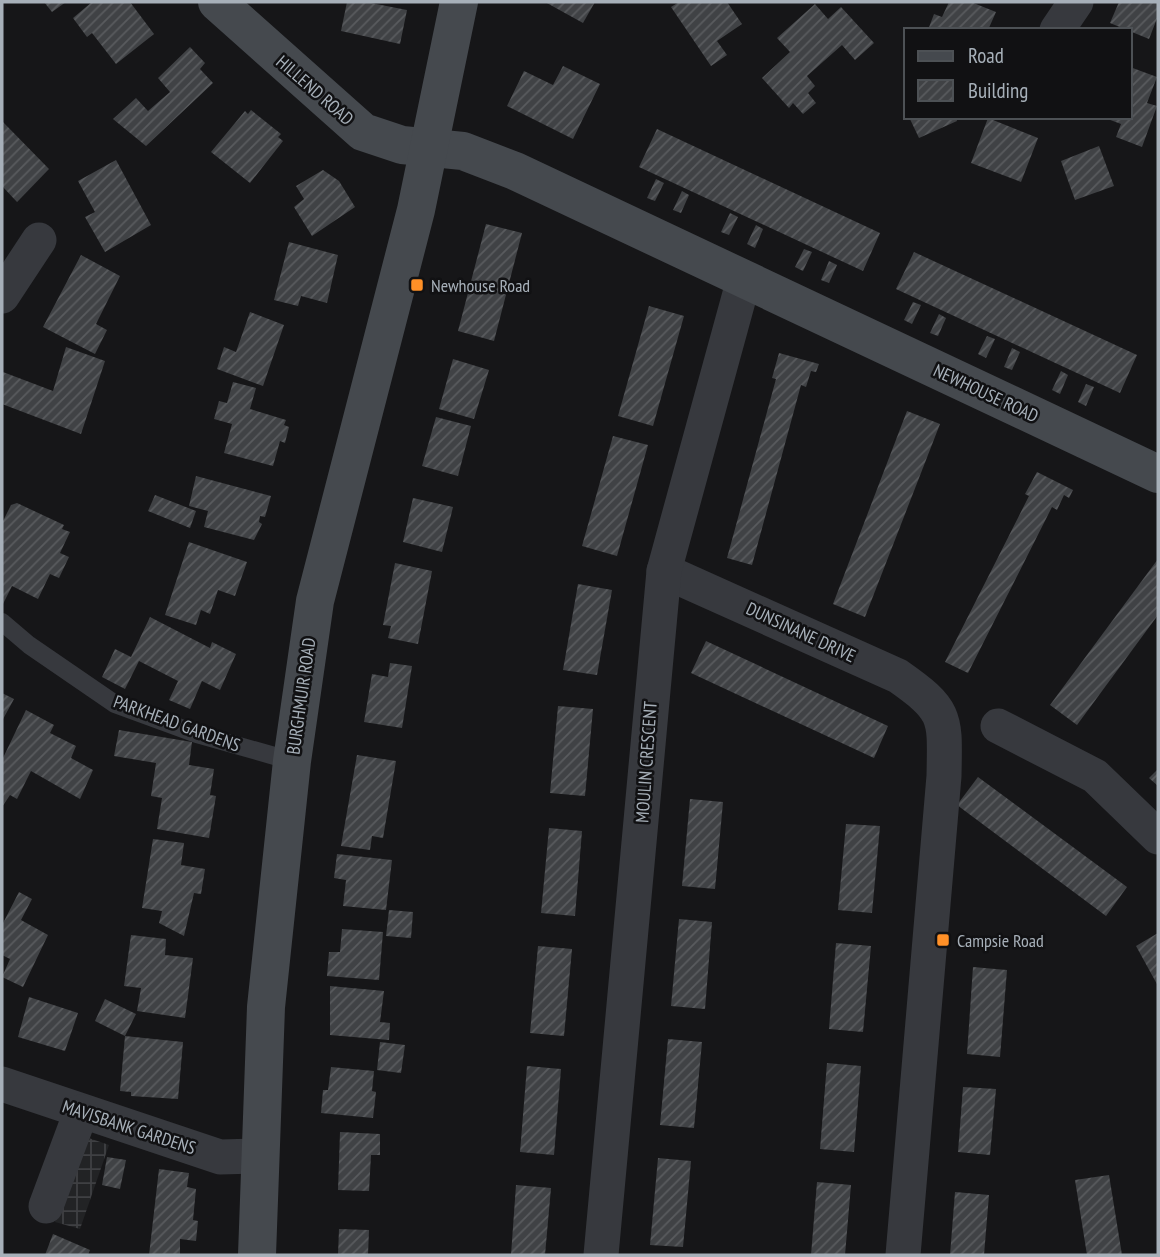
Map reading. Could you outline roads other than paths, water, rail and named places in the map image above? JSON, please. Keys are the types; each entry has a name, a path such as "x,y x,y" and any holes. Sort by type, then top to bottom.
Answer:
{"street":[{"name":"HILLEND ROAD","path":"217,2 363,132 386,142 429,149"},
{"name":"BURGHMUIR ROAD","path":"257,1255 266,1007 292,761 315,601 361,433 429,149 459,2"},
{"path":"1058,28 1076,2"},
{"name":"NEWHOUSE ROAD","path":"429,149 463,151 515,171 1158,474"},
{"path":"7,274 39,240"},
{"name":"MOULIN CRESCENT","path":"601,1255 664,571 744,279"},
{"name":"DUNSINANE DRIVE","path":"664,571 898,676 933,701 944,730 944,776 904,1255"},
{"path":"999,726 1095,776 1158,837"},
{"name":"MAVISBANK GARDENS","path":"2,1084 220,1157 259,1156"},
{"path":"46,1206 81,1112"}],"lane":[{"name":"PARKHEAD GARDENS","path":"2,622 29,645 115,704 197,734 292,761"}],"place":[{"name":"Newhouse Road","path":"417,285"},
{"name":"Campsie Road","path":"943,940"}]}
